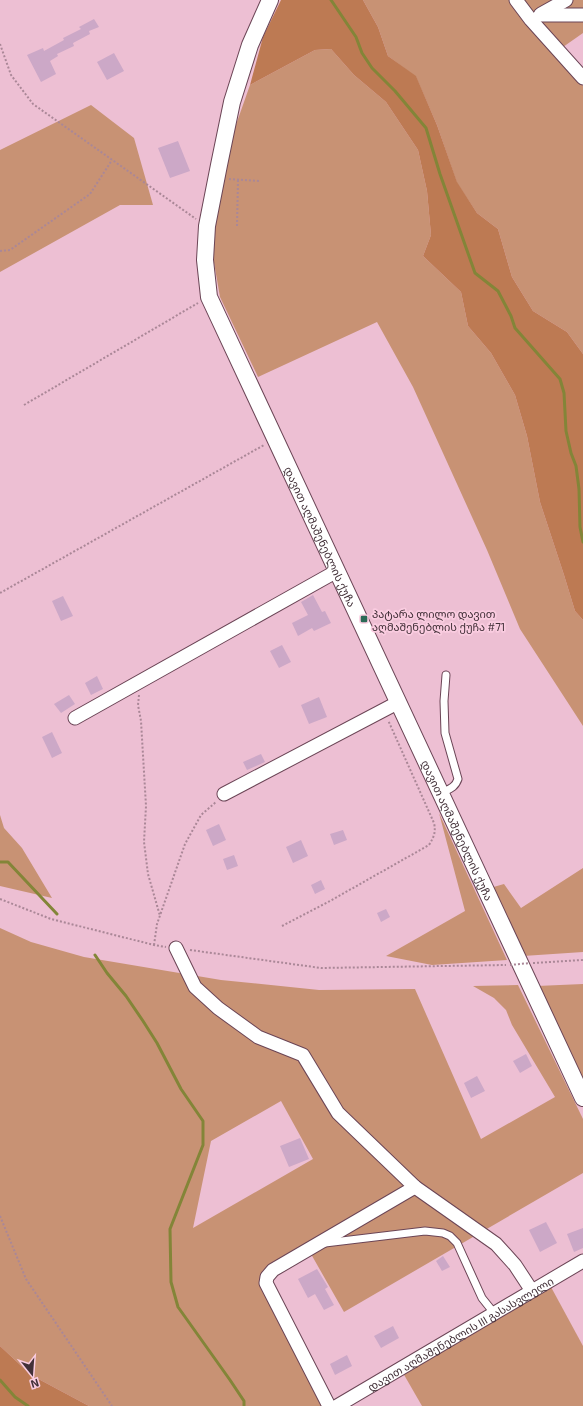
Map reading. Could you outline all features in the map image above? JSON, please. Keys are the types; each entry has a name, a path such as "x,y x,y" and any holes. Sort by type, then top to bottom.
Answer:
{"street":[{"name":"დავით აღმაშენებლის ქუჩა","path":"270,0 250,45 232,102 216,179 207,226 205,260 209,297 583,1098"},
{"path":"516,0 536,17 583,78"},
{"path":"536,17 566,0"},
{"path":"536,17 583,15"},
{"path":"75,718 337,571"},
{"path":"224,794 399,702"},
{"path":"176,948 195,988 218,1008 258,1037 303,1055 338,1113 415,1187 496,1244 515,1265 532,1291"},
{"path":"329,1406 266,1283 267,1277 273,1270 415,1187"},
{"name":"დავით აღმაშენებლის III გასასვლელი","path":"337,1406 583,1261"}],"lane":[{"path":"441,793 453,788 458,779 445,733 444,701 446,675"},
{"path":"317,1244 425,1231 444,1233 450,1236 457,1243 482,1298 494,1313"}],"path":[{"path":"0,44 11,75 33,104 207,226"},
{"path":"0,251 10,250 90,194 112,160"},
{"path":"216,179 259,181"},
{"path":"237,226 238,180"},
{"path":"24,404 209,297"},
{"path":"0,593 276,439"},
{"path":"140,681 138,704 142,721 146,806 144,842 148,874 160,916"},
{"path":"282,926 330,901 429,845 434,838 434,823 383,710"},
{"path":"154,945 160,916 185,844 202,815 224,794"},
{"path":"0,899 51,919 154,945 321,968 489,966 583,960"},
{"path":"0,1216 26,1279 112,1406"}],"shaded area":[{"path":"281,0 363,0 378,27 388,56 416,76 437,125 457,182 477,213 498,229 512,277 533,311 567,332 583,354 583,620 575,611 540,502 527,436 515,395 491,353 468,326 461,292 423,256 431,235 427,191 418,150 386,102 354,75 331,49 315,50 250,85 263,37"},
{"path":"363,0 510,0 583,86 583,354 567,332 533,311 512,277 498,229 477,213 457,183 437,125 416,77 388,56 378,27"},
{"path":"522,0 583,0 583,33 563,47"},
{"path":"331,49 354,75 386,102 418,150 427,191 431,235 423,256 461,292 468,326 491,353 515,395 527,436 540,502 575,611 583,620 583,726 520,629 487,550 413,387 377,322 258,377 220,297 212,251 218,207 232,136 250,85 315,50"},
{"path":"91,105 134,138 153,205 120,205 0,272 0,150"},
{"path":"439,813 507,960 432,965 386,956 465,911"},
{"path":"0,815 4,828 22,848 52,898 0,886"},
{"path":"583,868 583,952 523,956 490,888 504,884 521,908"},
{"path":"0,928 31,942 84,957 221,980 319,990 415,989 481,1139 555,1097 512,1025 506,1010 494,998 473,986 518,985 583,1119 583,1173 344,1312 311,1254 267,1270 323,1406 89,1406 31,1375 0,1346","holes":["281,1101 313,1159 193,1228 211,1141"]},
{"path":"583,984 583,1082 537,986"},
{"path":"551,1287 583,1346 583,1406 422,1406 403,1373"},
{"path":"0,1346 31,1375 89,1406 0,1406"}],"building":[{"path":"94,19 99,27 89,31 90,34 73,43 74,46 57,54 58,56 50,61 56,74 41,82 27,55 43,48 44,51 64,40 63,38 81,29 79,27"},
{"path":"114,53 124,71 107,80 97,62"},
{"path":"178,141 190,171 170,178 158,148"},
{"path":"313,595 322,612 325,611 331,623 314,631 312,628 298,636 292,623 308,615 301,602"},
{"path":"63,596 73,616 61,621 52,601"},
{"path":"282,645 291,662 279,668 270,651"},
{"path":"97,676 103,689 91,695 85,683"},
{"path":"69,695 75,704 61,713 54,704"},
{"path":"319,697 327,717 309,724 301,705"},
{"path":"52,732 62,753 52,758 42,737"},
{"path":"261,754 265,762 247,770 243,762"},
{"path":"219,824 226,840 213,846 206,830"},
{"path":"343,830 347,840 334,845 330,834"},
{"path":"301,840 308,856 293,863 286,847"},
{"path":"234,855 238,866 227,870 223,859"},
{"path":"321,880 325,889 315,894 311,885"},
{"path":"386,909 390,917 381,922 377,913"},
{"path":"526,1054 532,1066 520,1073 513,1061"},
{"path":"477,1076 485,1091 471,1098 464,1083"},
{"path":"300,1138 309,1159 289,1167 280,1146"},
{"path":"546,1222 557,1243 540,1252 529,1230"},
{"path":"583,1228 583,1248 574,1252 567,1234"},
{"path":"443,1256 450,1267 442,1271 436,1261"},
{"path":"317,1269 328,1287 325,1289 334,1305 324,1310 315,1294 308,1298 298,1279"},
{"path":"393,1326 399,1338 381,1348 374,1336"},
{"path":"347,1355 352,1366 335,1375 330,1364"}],"waterway":[{"path":"331,0 356,37 362,53 372,68 395,91 426,128 440,174 475,273 498,291 511,316 515,328 560,379 564,393 566,431 571,453 576,466 579,489 580,527 583,542"},
{"path":"0,862 8,862 57,914"},
{"path":"95,955 143,1021 157,1043 181,1089 203,1121 203,1145 170,1229 171,1282 178,1307 230,1380 244,1401 244,1406"},
{"path":"0,1380 15,1397 28,1406"}],"place":[{"name":"პატარა ლილო დავით აღმაშენებლის ქუჩა #71","path":"364,619"}]}
